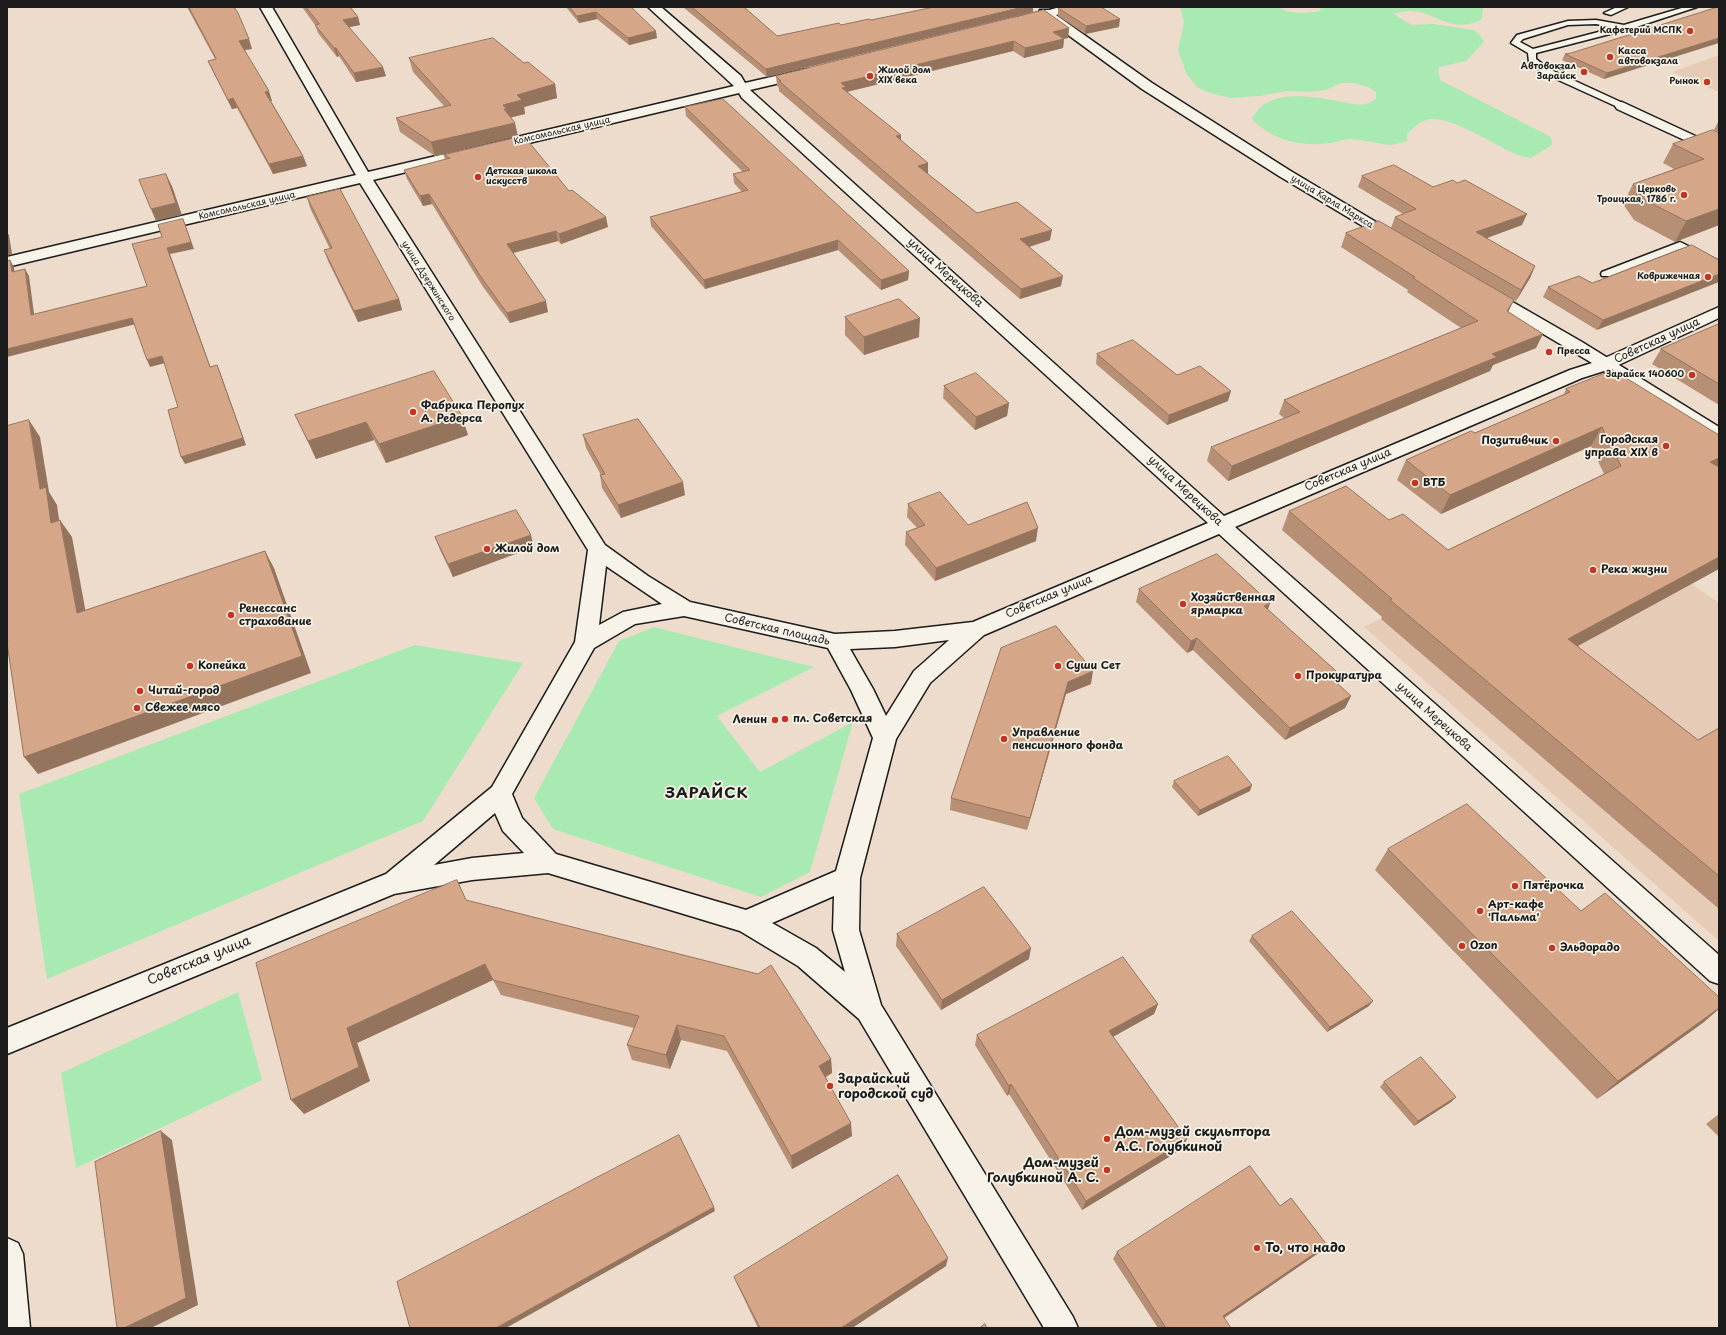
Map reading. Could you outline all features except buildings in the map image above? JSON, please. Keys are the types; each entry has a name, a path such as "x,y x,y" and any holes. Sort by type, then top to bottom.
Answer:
{"street":[{"name":"улица Дзержинского","path":"266,7 371,189 598,550 641,581 684,608"},
{"name":"улица Мерецкова","path":"654,7 736,80 747,95 1198,500 1244,547 1719,972"},
{"name":"улица Карла Маркса","path":"1034,7 1047,14 1148,86 1284,173 1410,248"},
{"path":"1009,24 1074,7"},
{"name":"Комсомольская улица","path":"7,262 819,70"},
{"path":"1622,106 1719,152"},
{"path":"1470,283 1576,346 1604,365 1719,435"},
{"name":"Советская улица","path":"835,642 895,639 976,628 1576,374 1604,365 1719,312"},
{"path":"598,550 586,642 500,794 512,824 548,862 748,922 807,957 869,1010"},
{"name":"Советская площадь","path":"586,642 630,617 684,608 835,642 862,689 886,738"},
{"name":"Советская улица","path":"886,738 922,677 976,628"},
{"path":"886,738 847,878 846,930 869,1010 1062,1328"},
{"name":"Советская улица","path":"392,883 500,794"},
{"name":"Советская улица","path":"7,1041 392,883 472,869 548,862"},
{"path":"748,922 847,878"},
{"path":"7,1254 14,1328"}],"lane":[{"path":"1608,13 1624,7"},
{"path":"1592,40 1605,33 1624,32 1693,7"},
{"path":"1557,55 1533,52 1515,43 1520,37 1568,23 1596,22 1624,32"},
{"path":"1533,52 1576,40 1613,40"},
{"path":"1562,44 1583,47"},
{"path":"1549,48 1570,51"},
{"path":"1533,52 1532,60 1546,71 1622,106"},
{"path":"1606,274 1680,245 1719,265"}],"shaded area":[{"name":"Рынок","path":"1719,55 1719,92 1672,72"},
{"path":"1501,560 1692,584 1719,603 1719,941 1364,627"}],"green space":[{"path":"1180,7 1278,7 1282,10 1298,13 1320,11 1321,7 1483,7 1482,19 1469,24 1458,25 1418,12 1406,11 1393,14 1412,25 1434,24 1474,30 1480,35 1484,42 1466,61 1439,67 1438,71 1440,80 1551,137 1552,145 1531,158 1520,156 1463,127 1440,120 1431,119 1412,129 1407,134 1407,141 1392,145 1349,139 1320,144 1288,141 1269,133 1252,119 1259,109 1268,102 1278,98 1302,96 1355,104 1366,104 1376,99 1376,92 1368,87 1354,83 1341,83 1326,90 1310,92 1286,91 1260,96 1231,98 1207,92 1197,87 1186,73 1178,50 1184,22"},
{"path":"654,627 814,667 717,716 760,772 853,722 810,872 761,897 553,829 534,798 619,641"},
{"path":"415,645 523,663 423,821 47,979 19,794"},
{"path":"238,992 262,1080 76,1168 61,1073"}],"place":[{"name":"Кафетерий МСПК","path":"1690,31"},
{"name":"Касса автовокзала","path":"1610,57"},
{"name":"Автовокзал Зарайск","path":"1584,72"},
{"name":"Жилой дом XIX века","path":"870,76"},
{"name":"Рынок","path":"1707,82"},
{"name":"Детская школа искусств","path":"478,177"},
{"name":"Церковь Троицкая, 1786 г.","path":"1684,195"},
{"name":"Коврижечная","path":"1708,277"},
{"name":"Пресса","path":"1549,352"},
{"name":"Зарайск 140600","path":"1692,375"},
{"name":"Фабрика Перопух А. Редерса","path":"413,412"},
{"name":"Позитивчик","path":"1556,441"},
{"name":"Городская управа XIX в","path":"1666,446"},
{"name":"ВТБ","path":"1415,483"},
{"name":"Жилой дом","path":"487,549"},
{"name":"Река жизни","path":"1593,570"},
{"name":"Хозяйственная ярмарка","path":"1183,604"},
{"name":"Ренессанс страхование","path":"231,615"},
{"name":"Копейка","path":"190,666"},
{"name":"Суши Сет","path":"1058,666"},
{"name":"Прокуратура","path":"1298,676"},
{"name":"Читай-город","path":"140,691"},
{"name":"Свежее мясо","path":"137,708"},
{"name":"пл. Советская","path":"785,719"},
{"name":"Ленин","path":"775,720"},
{"name":"Управление пенсионного фонда","path":"1004,739"},
{"name":"Пятёрочка","path":"1515,886"},
{"name":"Арт-кафе 'Пальма'","path":"1480,911"},
{"name":"Ozon","path":"1462,946"},
{"name":"Эльдорадо","path":"1552,948"},
{"name":"Зарайский городской суд","path":"830,1086"},
{"name":"Дом-музей скульптора А.С. Голубкиной","path":"1107,1139"},
{"name":"Дом-музей Голубкиной А. С.","path":"1107,1170"},
{"name":"То, что надо","path":"1257,1248"}],"district":[{"name":"ЗАРАЙСК","path":"707,794"}]}
